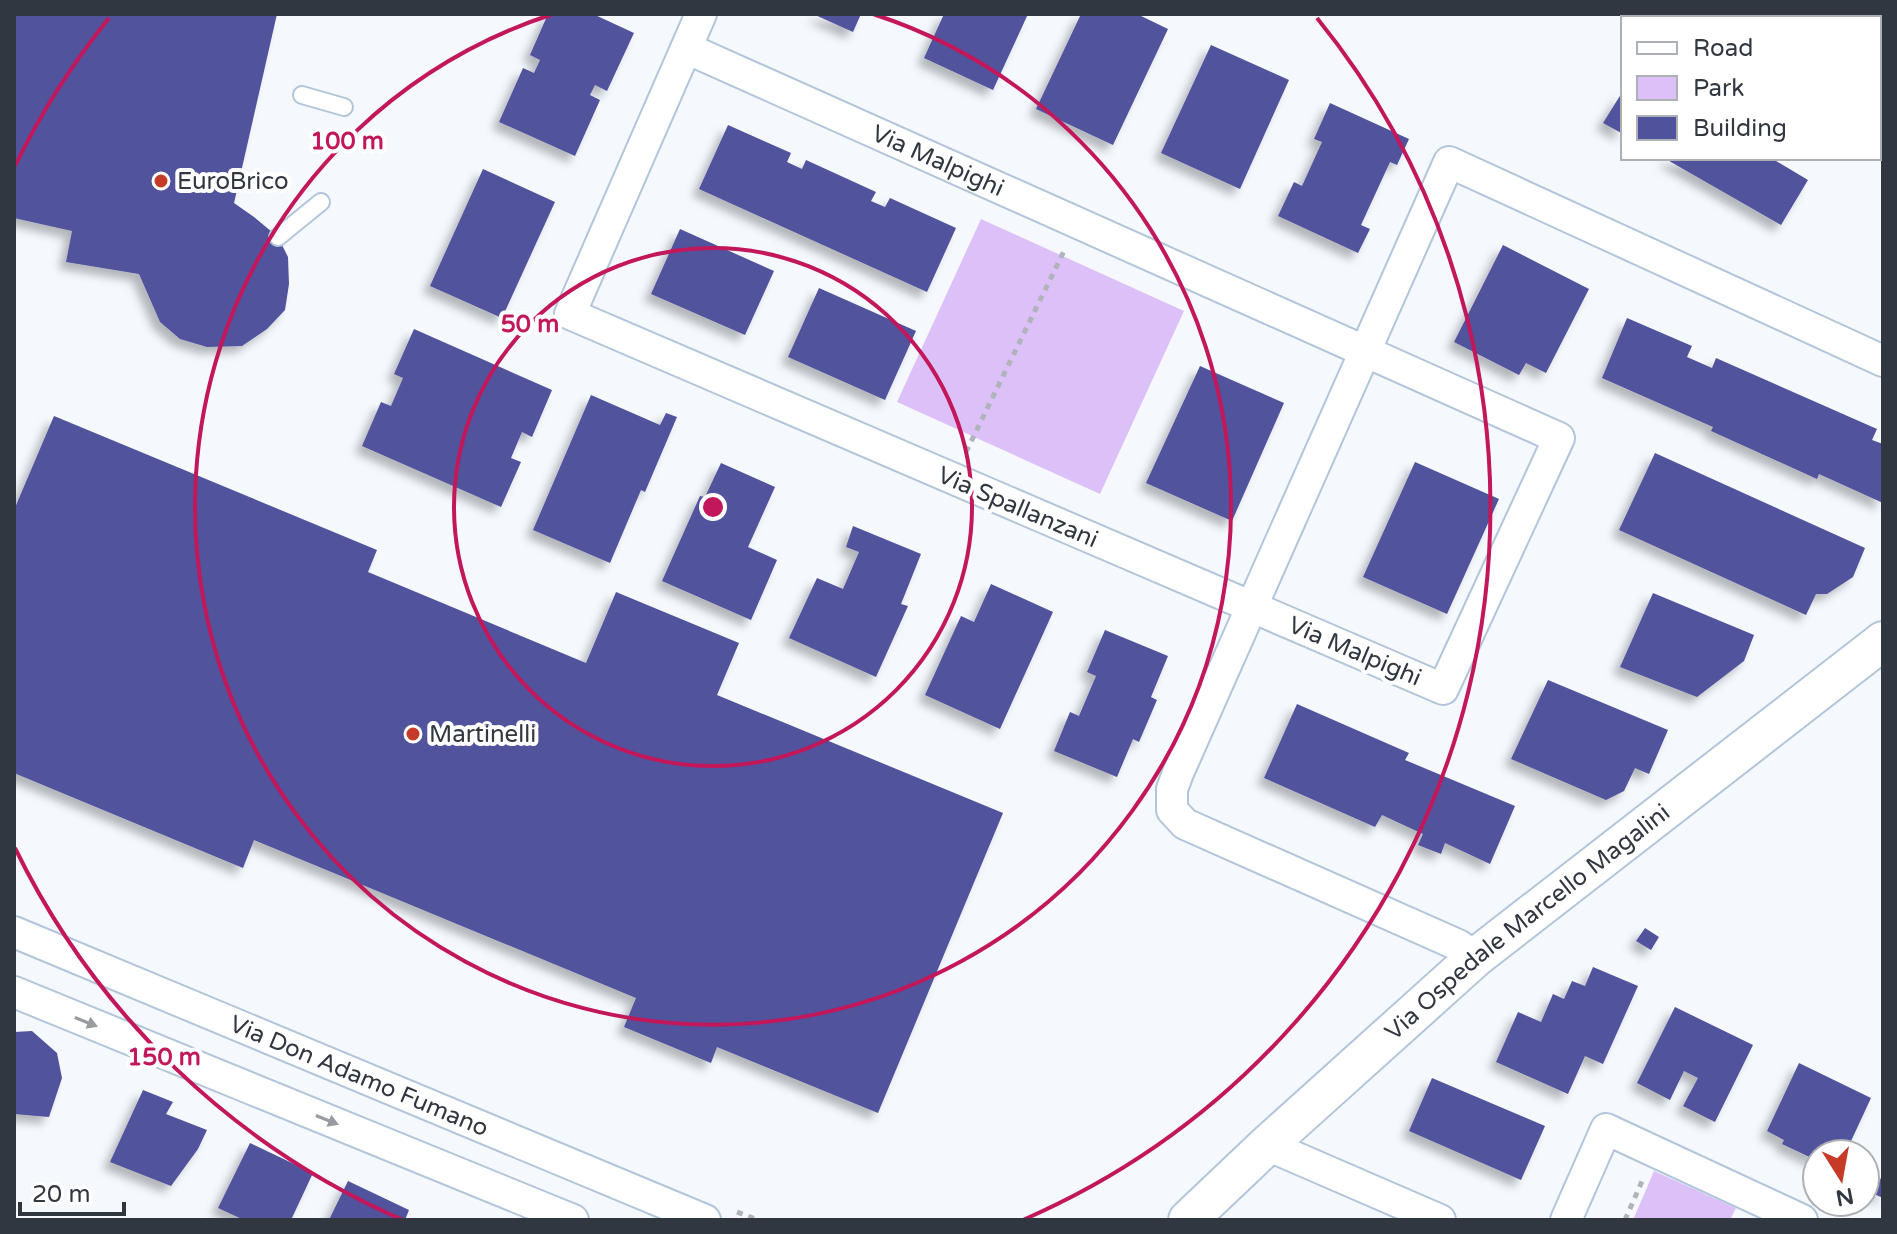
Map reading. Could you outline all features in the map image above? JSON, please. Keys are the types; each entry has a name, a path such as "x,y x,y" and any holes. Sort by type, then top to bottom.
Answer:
{"street":[{"name":"Via Spallanzani","path":"701,14 570,314 1252,607"},
{"name":"Via Malpighi","path":"686,48 1559,438 1443,689 1252,607"},
{"path":"1476,957 1444,939 1185,824 1172,810 1172,789 1449,162 1883,361"},
{"name":"Via Ospedale Marcello Magalini","path":"1188,1220 1476,957 1883,641"},
{"name":"Via Don Adamo Fumano","path":"14,932 705,1220"},
{"path":"14,992 573,1220"},
{"path":"1566,1220 1606,1129 1802,1220"},
{"path":"1267,1145 1440,1220"}],"lane":[{"path":"302,95 344,107"},
{"path":"278,237 321,202"}],"path":[{"path":"952,479 1078,223"},
{"path":"1625,1220 1654,1153"}],"green space":[{"path":"981,219 1184,311 1100,494 897,402"},
{"path":"1654,1171 1736,1208 1730,1220 1633,1220"}],"building":[{"name":"EuroBrico","path":"14,14 277,14 234,203 278,237 288,257 289,284 285,310 267,329 242,346 207,347 180,339 160,322 139,274 66,262 72,231 14,218"},
{"path":"548,14 593,14 634,33 607,91 595,85 590,95 600,100 575,156 499,122 523,68 534,73 540,60 530,55"},
{"path":"813,14 861,14 853,32"},
{"path":"944,14 1028,14 993,90 924,58"},
{"path":"1081,14 1137,14 1168,29 1113,145 1036,109"},
{"path":"1670,14 1867,14 1866,16"},
{"path":"1211,45 1289,80 1240,189 1161,153"},
{"path":"1621,94 1621,133 1603,123"},
{"path":"1330,103 1409,139 1397,165 1390,162 1361,225 1370,229 1358,253 1278,216 1294,182 1302,186 1322,142 1314,139"},
{"path":"728,125 791,153 787,162 802,169 806,160 876,192 871,201 885,207 890,198 956,228 927,292 699,189"},
{"path":"1667,160 1774,160 1808,180 1781,225"},
{"path":"483,169 555,202 502,318 430,286"},
{"path":"680,229 774,271 745,335 651,294"},
{"path":"1503,245 1589,289 1546,373 1526,363 1519,375 1454,342"},
{"path":"819,288 916,331 885,400 788,357"},
{"path":"1627,318 1692,346 1687,357 1712,368 1716,358 1877,429 1872,440 1883,444 1883,503 1819,474 1817,479 1711,431 1713,427 1602,378"},
{"path":"414,329 552,390 532,437 522,432 511,458 521,462 501,507 362,446 381,402 391,406 403,378 394,374"},
{"path":"1200,366 1284,403 1232,521 1146,483"},
{"path":"591,395 660,425 666,413 677,417 610,563 533,530"},
{"name":"Martinelli","path":"54,416 377,550 368,572 586,663 616,592 739,643 717,695 1003,813 878,1113 717,1047 711,1063 624,1027 636,998 254,840 243,868 14,773 14,510"},
{"path":"1655,453 1865,548 1853,577 1827,594 1816,594 1806,615 1619,530"},
{"path":"1415,462 1499,499 1447,614 1363,577"},
{"path":"721,463 775,487 748,547 777,560 751,620 662,581 700,496 705,497"},
{"path":"853,526 921,554 901,604 908,606 876,677 789,638 817,578 843,589 859,552 846,547"},
{"path":"991,584 1053,612 1000,729 925,695 961,616 974,622"},
{"path":"1653,593 1754,635 1744,661 1697,697 1620,667"},
{"path":"1105,630 1168,656 1151,697 1157,700 1139,742 1133,739 1117,777 1054,751 1070,712 1079,716 1096,676 1087,672"},
{"path":"1548,680 1668,730 1649,774 1635,768 1624,791 1606,800 1511,759"},
{"path":"1297,704 1409,753 1405,760 1515,806 1490,864 1445,843 1441,854 1418,845 1423,834 1382,815 1375,827 1264,778"},
{"path":"1645,928 1659,937 1651,950 1636,941"},
{"path":"1593,967 1638,986 1603,1064 1585,1056 1568,1094 1496,1062 1518,1012 1541,1022 1553,994 1564,999 1572,981 1585,986"},
{"path":"1675,1007 1753,1045 1715,1122 1683,1106 1698,1078 1684,1071 1670,1100 1637,1083"},
{"path":"32,1031 57,1053 62,1078 49,1117 14,1114 14,1032"},
{"path":"1799,1063 1871,1098 1852,1138 1801,1138 1801,1153 1782,1144 1784,1140 1767,1131"},
{"path":"1432,1078 1545,1126 1521,1180 1409,1131"},
{"path":"143,1090 173,1102 166,1114 207,1130 198,1149 171,1186 110,1162"},
{"path":"250,1143 313,1173 291,1220 244,1220 218,1208"},
{"path":"1883,1173 1883,1198 1881,1197"},
{"path":"348,1181 409,1210 405,1220 329,1220"}],"place":[{"name":"EuroBrico","path":"161,181"},
{"name":"Martinelli","path":"413,734"}]}
